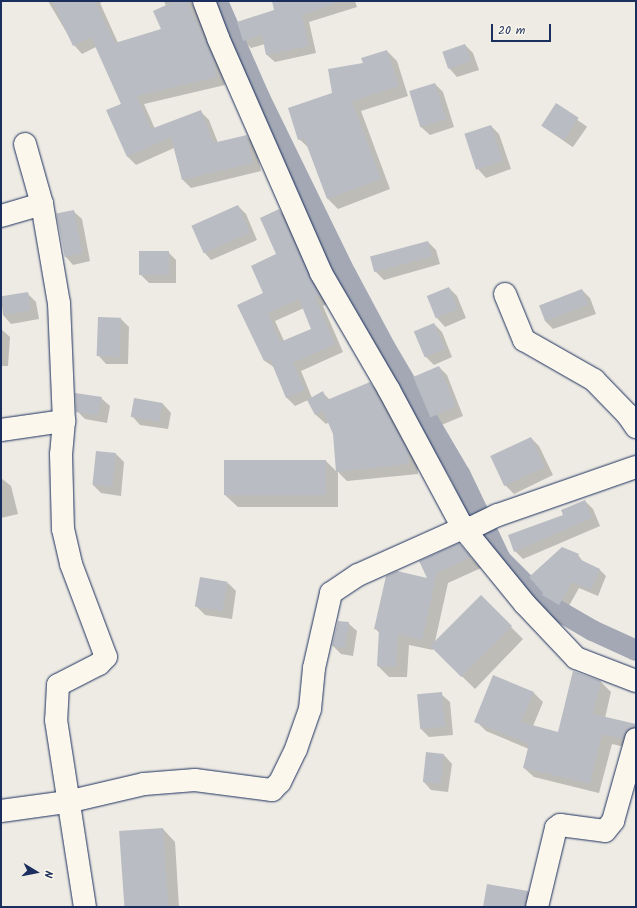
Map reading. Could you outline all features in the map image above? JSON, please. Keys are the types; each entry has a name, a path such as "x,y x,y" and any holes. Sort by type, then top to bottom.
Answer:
{"street":[{"path":"204,1 218,38 321,273 468,528 525,604 576,658 636,681"},
{"path":"25,144 42,204 59,303 64,421 61,470 63,529 71,564 106,657 99,664 58,685 56,720 67,802 85,907"},
{"path":"1,216 42,204"},
{"path":"505,294 524,340 594,380 627,414 636,427"},
{"path":"1,430 64,421"},
{"path":"1,811 67,802 144,784 195,780 272,790 280,782 296,749 310,709 314,668 331,593 358,574 498,515 636,467"},
{"path":"537,907 556,828 560,825 605,831 614,821 636,739"}],"building":[{"path":"52,1 95,1 115,43 161,29 153,11 175,1 187,1 213,57 217,77 137,96 151,129 201,110 213,143 247,135 253,163 182,180 171,137 127,157 106,110 121,104 91,37 73,46"},
{"path":"272,1 334,1 334,4 302,15 309,46 266,55 262,35 243,41 237,22 274,10"},
{"path":"465,44 471,61 448,69 442,52"},
{"path":"387,50 399,86 352,101 381,179 327,199 304,138 298,140 288,108 332,93 328,69 363,63 361,58"},
{"path":"435,83 446,119 420,127 409,91"},
{"path":"556,103 579,118 564,140 541,126"},
{"path":"491,125 503,161 476,170 464,134"},
{"path":"238,205 250,232 204,253 191,226"},
{"path":"279,209 320,296 315,297 335,344 293,363 305,390 286,398 270,359 264,361 237,305 263,293 251,266 276,254 260,218","holes":["299,299 311,329 280,342 268,313"]},
{"path":"74,210 82,253 65,257 56,213"},
{"path":"428,241 432,256 374,272 370,257"},
{"path":"139,251 169,251 169,275 139,275"},
{"path":"449,287 458,309 436,318 427,296"},
{"path":"582,289 588,305 545,321 539,305"},
{"path":"28,292 31,311 4,315 1,296"},
{"path":"98,317 121,318 120,357 97,356"},
{"path":"434,323 445,349 425,357 414,332"},
{"path":"439,366 456,407 430,417 413,377"},
{"path":"370,382 408,452 409,464 336,472 333,434 323,411 315,415 307,400 323,391 327,400"},
{"path":"75,393 102,397 98,415 76,412"},
{"path":"134,398 163,403 159,422 131,417"},
{"path":"531,437 545,467 504,486 490,456"},
{"path":"96,451 116,453 112,487 92,485"},
{"path":"224,460 326,460 326,495 224,495"},
{"path":"585,500 592,518 514,552 508,535 563,515 561,510"},
{"path":"459,543 471,557 437,573 422,640 398,634 396,667 377,666 379,630 374,629 386,576 397,571 427,578 419,561"},
{"path":"562,547 579,554 577,558 600,569 591,590 572,582 559,605 542,595 543,593 529,577"},
{"path":"200,577 228,582 222,611 195,607"},
{"path":"481,595 512,626 461,677 430,646"},
{"path":"338,621 349,622 345,648 332,646"},
{"path":"573,671 601,681 593,714 636,724 636,727 627,730 623,739 602,734 590,784 523,768 529,744 474,722 493,675 534,692 521,722 558,732"},
{"path":"442,692 445,727 420,729 417,694"},
{"path":"426,752 444,754 441,784 423,782"},
{"path":"163,828 169,907 124,907 119,831"},
{"path":"487,884 528,891 525,907 483,907"}],"waterway":[{"path":"217,1 259,97 345,273 384,346 460,475 500,559 542,601 592,630 636,650"}]}
